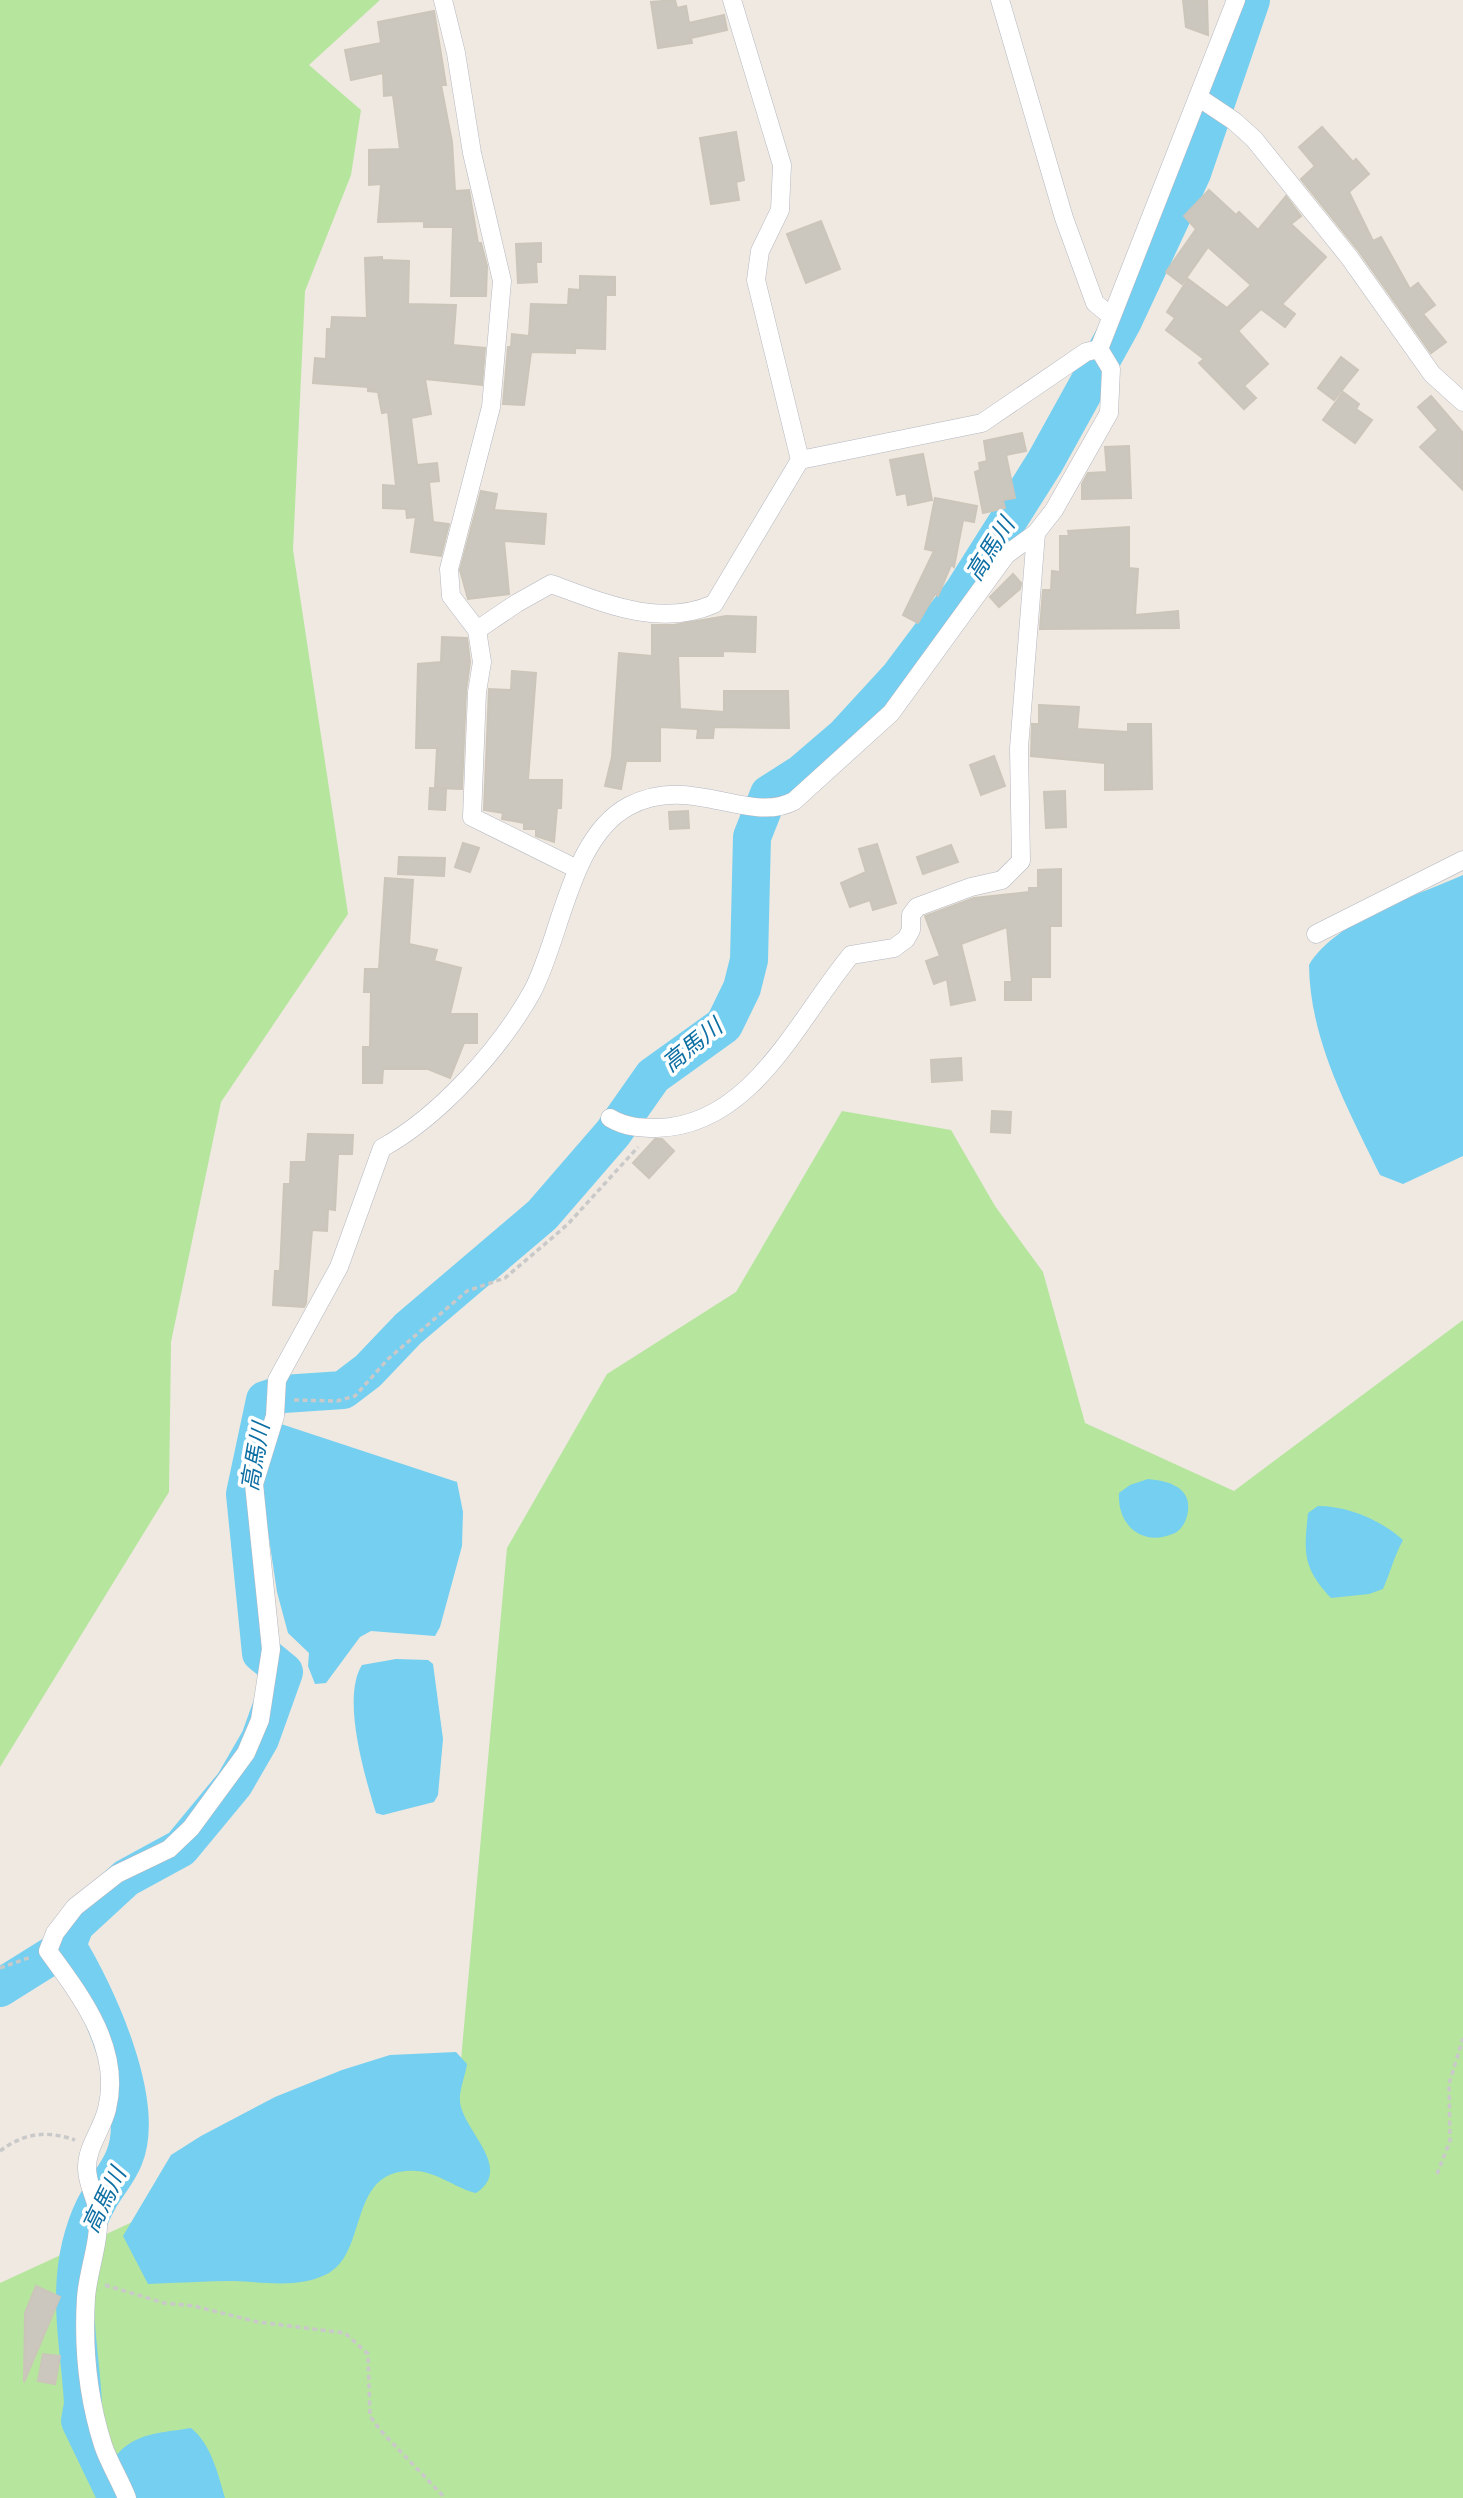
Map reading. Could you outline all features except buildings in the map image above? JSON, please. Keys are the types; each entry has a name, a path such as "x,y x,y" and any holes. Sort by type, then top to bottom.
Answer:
{"street":[{"path":"443,0 456,53 472,153 502,281 491,407 449,569 451,596 477,630 482,662 477,692 472,817 577,869"},
{"path":"477,630 551,584 631,613 692,614 714,604 800,460 756,280 760,251 780,210 782,165 732,0"},
{"path":"1000,0 1064,218 1095,303 1111,316"},
{"path":"1099,349 1236,0"},
{"path":"1198,97 1254,139 1349,257 1432,374 1463,402"},
{"path":"800,460 982,424 1086,352 1099,349"},
{"path":"127,2498 104,2446 87,2376 86,2296 98,2212 89,2190 87,2166 90,2146 100,2132 108,2109 110,2089 106,2055 97,2026 79,1992 48,1951 55,1933 75,1908 117,1874 169,1849 191,1828 246,1753 260,1720 271,1649 254,1484 275,1416 277,1381 339,1267 382,1148 400,1139 442,1104 465,1082 509,1028 533,990 577,869 594,841 615,816 629,805 687,793 767,809 782,808 794,801 891,713 1006,555 1036,533 1054,510 1109,413 1111,369 1099,349"},
{"path":"610,1118 633,1128 660,1128 682,1127 711,1116 747,1089 767,1067 851,956 894,948 906,939 911,930 911,915 917,907 971,887 1002,880 1021,862 1019,748 1036,533"},
{"path":"1316,934 1406,886 1463,860"}],"path":[{"path":"274,1401 337,1401 355,1396 388,1359 467,1292 505,1278 568,1224 635,1149 660,1128"},
{"path":"0,1968 48,1951"},
{"path":"1437,2174 1450,2141 1450,2084 1463,2038"},
{"path":"0,2151 15,2140 42,2133 71,2138 90,2146"},
{"path":"89,2280 164,2302 194,2306 258,2322 345,2333 368,2354 370,2416 445,2498"}],"green space":[{"path":"0,0 380,0 309,65 361,110 351,175 305,291 293,550 348,914 221,1102 171,1342 169,1492 0,1767"},
{"path":"842,1111 951,1130 995,1206 1043,1272 1085,1423 1234,1491 1463,1320 1463,2498 0,2498 0,2283 460,2071 507,1548 607,1374 736,1292"}],"water":[{"path":"1463,875 1463,1156 1403,1184 1380,1175 1344,1100 1316,1021 1309,965 1321,949 1357,922"},
{"path":"281,1424 457,1482 463,1512 462,1546 440,1627 435,1636 371,1631 360,1637 326,1683 315,1684 308,1666 309,1653 288,1633 277,1592 262,1492 269,1454"},
{"path":"1148,1479 1172,1484 1184,1493 1187,1499 1186,1519 1175,1533 1152,1538 1142,1535 1127,1524 1122,1515 1119,1493 1130,1485"},
{"path":"1318,1506 1341,1508 1364,1516 1385,1526 1403,1540 1383,1589 1369,1594 1331,1598 1322,1587 1310,1568 1306,1549 1308,1513"},
{"path":"396,1659 428,1660 433,1664 443,1739 438,1795 434,1802 383,1815 376,1813 366,1779 357,1738 354,1697 356,1679 362,1665"},
{"path":"456,2052 467,2064 461,2091 461,2107 489,2163 490,2174 486,2184 476,2193 424,2172 394,2173 379,2182 369,2195 350,2247 341,2262 329,2273 318,2278 294,2283 234,2281 148,2284 123,2236 171,2155 275,2097 342,2070 390,2055"},
{"path":"191,2428 209,2451 225,2498 133,2498 116,2456 123,2448 140,2438"}],"waterway":[{"name":"高馬川","path":"0,1988 67,1946 75,1925 126,1878 181,1848 234,1784 260,1739 284,1672 261,1653 245,1494 265,1400 283,1394 343,1390 368,1371 408,1329 542,1215 613,1133 653,1076 724,1025 742,988 749,960 752,837 769,794 802,773 844,737 900,676 963,592 1045,462 1123,321 1192,173 1251,0"},
{"name":"高馬川","path":"67,1946 104,2019 124,2079 129,2108 129,2135 124,2158 94,2208 83,2236 75,2292 83,2404 80,2421 117,2498"}]}
